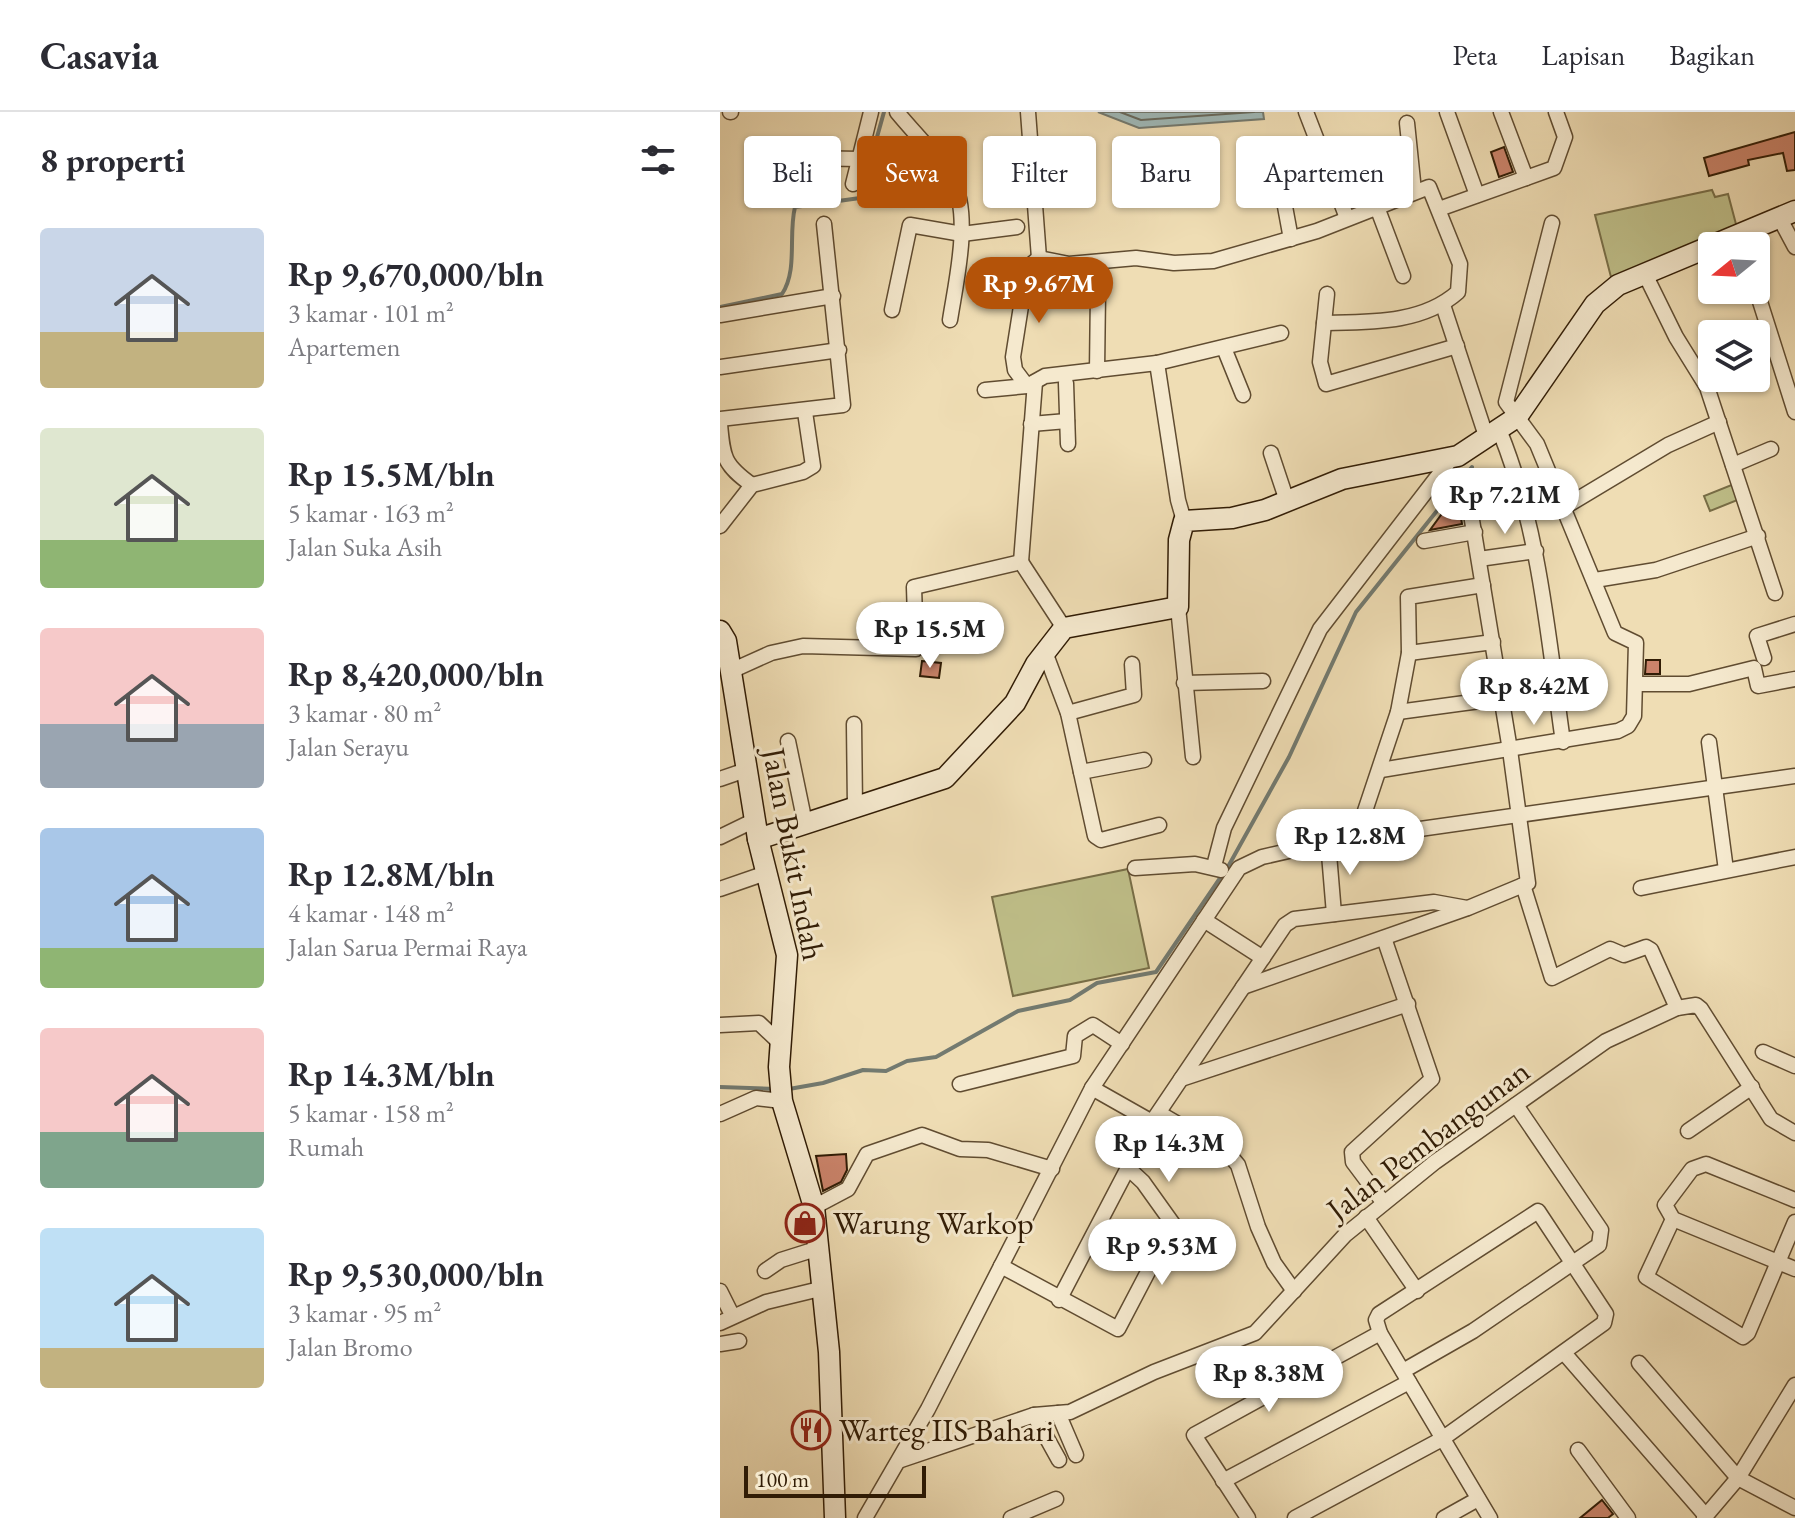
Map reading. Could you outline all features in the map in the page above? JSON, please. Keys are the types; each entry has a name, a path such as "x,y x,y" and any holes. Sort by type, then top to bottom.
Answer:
{"street":[{"path":"865,136 871,112"},
{"path":"897,112 917,136"},
{"path":"1028,112 1039,258"},
{"path":"1306,112 1315,136"},
{"path":"1447,112 1477,195"},
{"path":"1501,112 1526,178"},
{"path":"1439,209 1558,164 1565,137 1556,112"},
{"path":"1324,323 1395,319 1443,305 1458,292 1460,264 1439,209 1429,187 1414,191 1407,123"},
{"path":"853,184 857,170"},
{"path":"950,320 962,234 959,208"},
{"path":"1285,208 1291,239"},
{"path":"1343,208 1347,218"},
{"path":"1039,258 1069,264 1136,258 1174,263 1213,261 1291,239 1374,208"},
{"path":"1377,208 1403,276"},
{"path":"1756,232 1785,219 1795,247"},
{"path":"1512,410 1552,223"},
{"path":"752,485 733,471 723,458 720,422 843,405 824,224"},
{"path":"892,310 907,229 916,224 962,234 1017,227"},
{"path":"1184,521 1232,518 1342,479 1451,459 1494,436 1595,304 1618,285 1644,272 1698,253"},
{"path":"1039,258 1027,268 1013,357 1015,370 1031,384 1021,562 1064,628"},
{"path":"1644,272 1676,337 1707,387 1775,593"},
{"path":"1097,371 1098,292"},
{"path":"1327,294 1320,362 1326,384 1457,346"},
{"path":"720,315 833,296"},
{"path":"1761,304 1795,412"},
{"path":"1443,305 1476,407 1518,480 1536,551 1563,742"},
{"path":"985,390 1031,384 1045,376 1157,363 1281,333"},
{"path":"1224,348 1243,395"},
{"path":"720,367 839,350"},
{"path":"1157,363 1184,521 1179,540 1178,607 1193,757"},
{"path":"1066,383 1068,444"},
{"path":"1381,770 1563,742 1628,726 1634,716 1636,643 1615,633 1532,435 1512,410 1476,407"},
{"path":"720,526 752,485 803,472 813,466 805,412"},
{"path":"1031,424 1067,421"},
{"path":"1563,508 1668,445 1719,422"},
{"path":"1733,465 1771,449"},
{"path":"1271,453 1287,501"},
{"path":"865,1518 901,1460 1092,1088 1204,920 1224,872 1224,828 1320,629 1451,459"},
{"path":"1243,987 1468,908 1523,885 1529,879 1466,484"},
{"path":"1424,541 1475,532"},
{"path":"1595,580 1656,570 1758,536"},
{"path":"1479,559 1536,551"},
{"path":"731,671 771,653 803,646 916,649 913,591 916,585 1021,562"},
{"path":"1356,838 1398,712 1409,653 1408,597 1483,585"},
{"path":"720,837 805,823 945,778 1015,703 1045,652 1064,628 1178,607"},
{"path":"1764,658 1757,636 1795,624"},
{"name":"Jalan Bukit Indah","path":"720,631 726,641 756,830 784,936 788,970 779,1042 781,1092 814,1207 824,1288 831,1516"},
{"path":"1409,653 1493,642"},
{"path":"1045,652 1068,713 1098,839 1159,825"},
{"path":"1068,713 1134,695 1132,664"},
{"path":"1637,684 1689,684 1754,668 1758,686 1795,679"},
{"path":"1184,683 1263,681"},
{"path":"1398,712 1502,698"},
{"path":"854,724 855,807"},
{"path":"788,741 805,823"},
{"path":"1709,742 1726,870"},
{"path":"1081,772 1144,760"},
{"path":"720,779 746,770"},
{"path":"1135,868 1224,872 1249,861 1328,842 1795,776"},
{"path":"1328,842 1334,914"},
{"path":"1641,888 1795,857"},
{"path":"720,889 766,873"},
{"path":"1523,885 1552,978 1610,949 1624,955 1646,947 1651,950 1677,1008"},
{"path":"1059,1300 1156,1118 1289,921 1434,902 1468,908"},
{"path":"1204,920 1263,958"},
{"path":"1383,1202 1352,1157 1370,1133 1432,1079 1384,938"},
{"path":"1181,1079 1408,1004"},
{"name":"Jalan Pembangunan","path":"901,1460 1034,1415 1070,1412 1154,1372 1255,1333 1383,1202 1606,1041 1677,1008 1696,1005 1752,1087"},
{"path":"720,1025 759,1023 779,1042"},
{"path":"960,1084 1073,1056 1075,1036 1090,1026 1122,1044"},
{"path":"1763,1052 1795,1066"},
{"path":"1688,1131 1752,1087 1775,1124 1795,1133"},
{"path":"1092,1088 1228,1153 1238,1165 1274,1263 1294,1291"},
{"path":"720,1114 756,1098 781,1092"},
{"path":"1223,1481 1406,1377 1599,1245 1601,1230 1516,1105"},
{"path":"814,1207 848,1189 867,1154 922,1135 960,1149 988,1150 1052,1169"},
{"path":"1795,1200 1701,1165 1692,1169 1666,1202 1665,1210 1673,1219 1795,1269"},
{"path":"1001,1266 1059,1300 1118,1329 1173,1224 1143,1182 1129,1169"},
{"path":"1295,1518 1442,1439 1565,1354 1607,1318 1536,1211 1379,1314 1376,1320 1380,1333 1442,1439 1490,1518"},
{"path":"1366,1217 1417,1291"},
{"path":"1673,1219 1646,1277 1743,1337 1795,1222"},
{"path":"765,1271 781,1260 819,1248"},
{"path":"720,1291 726,1319 766,1302 824,1288"},
{"path":"1248,1518 1195,1439 1197,1432 1380,1333"},
{"path":"720,1344 739,1341"},
{"path":"1565,1354 1705,1517 1738,1478 1795,1385"},
{"path":"1639,1363 1738,1478 1794,1504 1779,1518"},
{"path":"1058,1413 1076,1455"},
{"path":"1034,1415 1059,1460"},
{"path":"1578,1450 1628,1518"},
{"path":"1011,1518 1035,1513 1056,1499"},
{"path":"1444,1518 1478,1499"}],"green space":[{"path":"1712,190 1715,197 1728,194 1737,228 1728,232 1698,232 1698,245 1612,281 1595,215"},
{"path":"1734,484 1740,499 1710,511 1704,496"},
{"path":"1493,485 1497,500 1474,506 1471,491"},
{"path":"1128,869 1149,968 1013,996 992,897"}],"water":[{"path":"1098,112 1263,112 1264,119 1139,128"}],"building":[{"path":"1795,132 1795,170 1787,171 1783,153 1748,160 1749,165 1709,176 1704,158"},
{"path":"1504,147 1513,172 1499,177 1491,152"},
{"path":"1457,493 1462,524 1430,530"},
{"path":"1646,660 1660,660 1660,674 1645,674"},
{"path":"922,661 941,663 939,678 920,676"},
{"path":"846,1154 847,1170 841,1182 823,1191 816,1156"},
{"path":"1602,1500 1613,1514 1608,1518 1580,1518"}],"waterway":[{"path":"720,307 782,294 790,274 795,207 860,198 884,112"},
{"path":"789,1089 823,1083 863,1070 886,1071 907,1061 936,1057 1018,1011 1070,1000 1097,983 1156,972 1229,865 1289,757 1356,612 1472,467"},
{"path":"720,1087 776,1089"}],"place":[{"name":"Warung Warkop","path":"805,1223"},
{"name":"Warteg IIS Bahari","path":"811,1430"}]}
